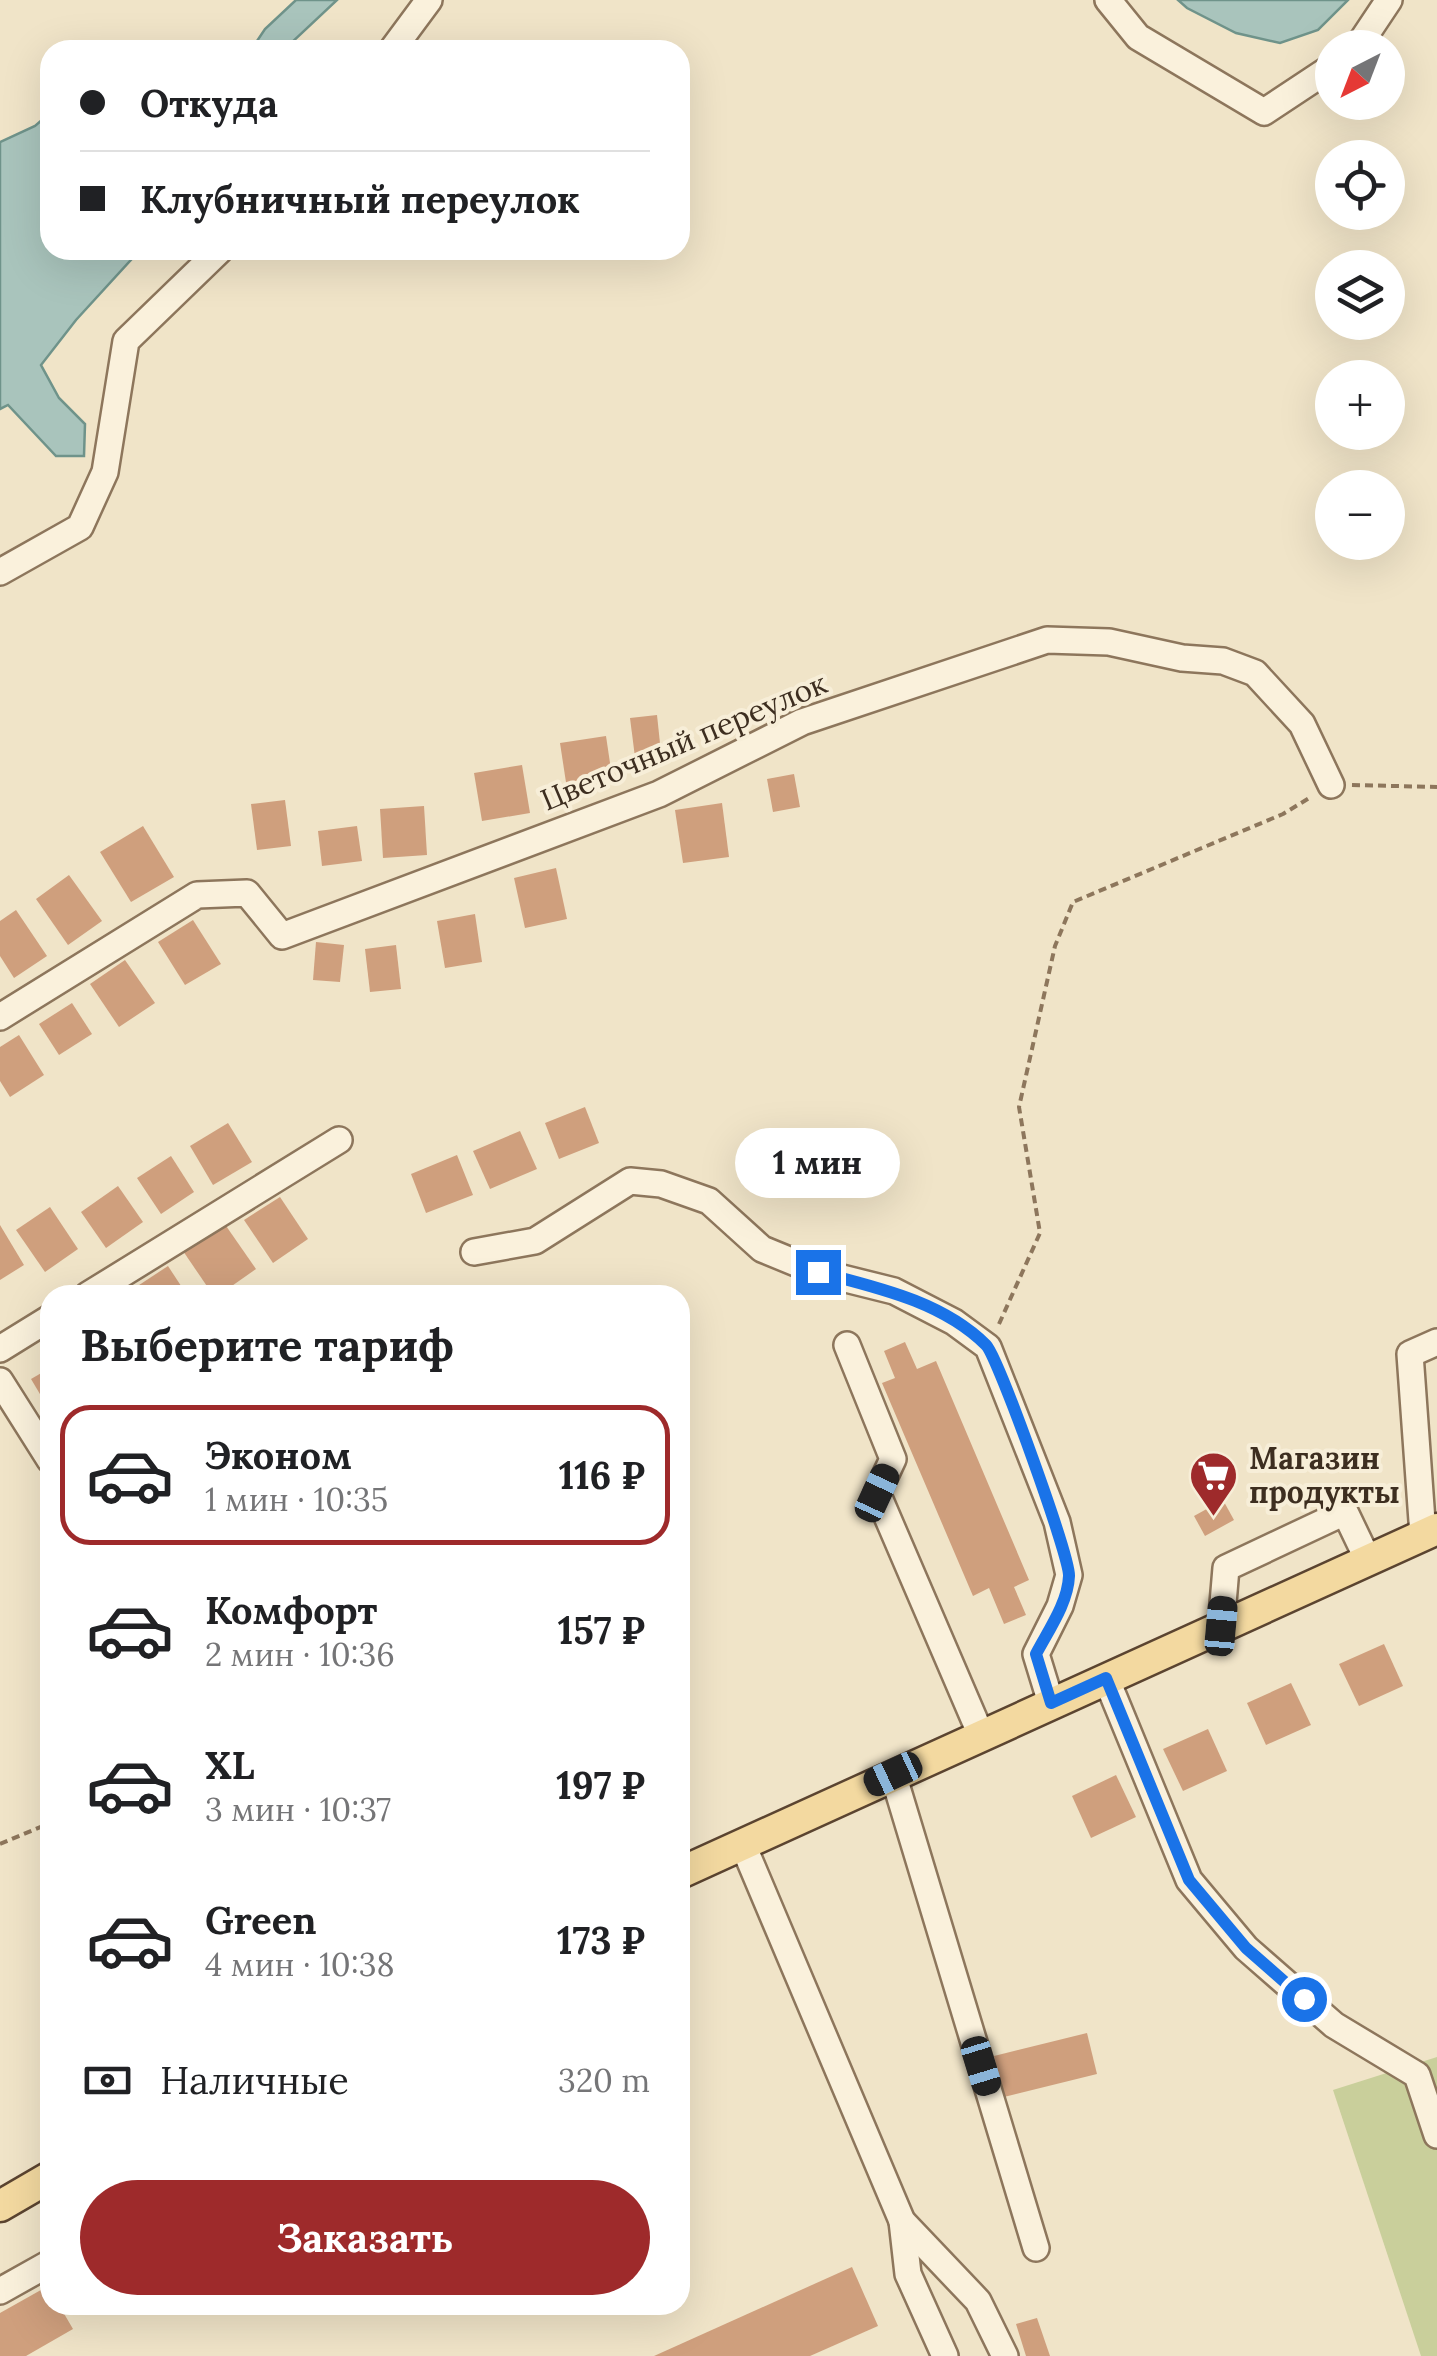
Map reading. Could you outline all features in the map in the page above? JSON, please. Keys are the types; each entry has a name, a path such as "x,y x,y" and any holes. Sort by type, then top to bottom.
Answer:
{"main road":[{"path":"690,1869 1430,1532"},
{"path":"0,2206 40,2183"}],"street":[{"path":"399,40 429,0"},
{"path":"1108,0 1138,36 1264,112 1315,78"},
{"path":"1369,30 1389,0"},
{"path":"0,572 80,527 106,472 126,341 210,260"},
{"name":"Цветочный переулок","path":"0,1017 198,895 247,893 282,936 659,794 802,722 1047,640 1110,642 1182,658 1223,661 1255,673 1302,724 1331,785"},
{"path":"104,1285 339,1140"},
{"path":"474,1252 535,1242 630,1182 662,1184 708,1201 762,1249 818,1272 894,1292 954,1322 988,1347 1056,1522 1070,1575 1060,1606 1036,1654 1051,1703"},
{"path":"0,1349 40,1324"},
{"path":"1430,1532 1410,1354 1437,1342"},
{"path":"847,1345 892,1459 877,1493 981,1735"},
{"path":"0,1382 40,1444"},
{"path":"1221,1626 1226,1568 1345,1512 1368,1560"},
{"path":"1106,1678 1189,1880 1246,1948 1334,2025 1427,2072 1437,2135"},
{"path":"893,1774 1036,2248"},
{"path":"743,1845 902,2221 908,2274 946,2356"},
{"path":"902,2221 978,2301 1005,2356"},
{"path":"0,2291 40,2268"}],"path":[{"path":"988,1347 1040,1233 1019,1108 1055,946 1073,902 1283,814 1331,785 1437,787"},
{"path":"0,1844 40,1827"}],"green space":[{"path":"1437,2057 1437,2356 1421,2356 1333,2090"}],"water":[{"path":"296,0 337,0 294,40 258,40"},
{"path":"1178,0 1348,0 1318,30 1280,43 1236,33"},
{"path":"40,122 40,260 131,260 41,365 59,398 85,424 84,456 56,456 8,405 0,409 0,142"}],"building":[{"path":"657,715 662,762 636,765 630,718"},
{"path":"606,736 613,783 567,789 560,743"},
{"path":"522,765 530,813 482,821 474,773"},
{"path":"794,774 800,807 773,812 767,779"},
{"path":"285,800 291,846 257,850 251,804"},
{"path":"722,803 729,857 683,863 675,810"},
{"path":"424,806 427,855 383,858 380,809"},
{"path":"143,826 174,877 131,902 100,852"},
{"path":"357,826 362,861 322,866 318,831"},
{"path":"556,868 567,919 525,928 514,878"},
{"path":"69,875 102,921 68,945 36,899"},
{"path":"16,910 47,956 14,978 0,956 0,921"},
{"path":"475,914 482,962 445,968 437,921"},
{"path":"193,920 221,964 185,985 158,942"},
{"path":"316,942 344,945 340,982 313,980"},
{"path":"396,945 401,989 370,992 365,949"},
{"path":"125,960 155,1003 119,1027 90,984"},
{"path":"72,1003 92,1034 59,1055 39,1024"},
{"path":"19,1035 44,1075 10,1097 0,1081 0,1047"},
{"path":"585,1107 599,1143 559,1159 545,1123"},
{"path":"228,1123 252,1162 213,1185 190,1146"},
{"path":"520,1131 537,1169 490,1189 473,1151"},
{"path":"457,1155 473,1195 426,1213 411,1174"},
{"path":"171,1156 194,1192 161,1214 137,1178"},
{"path":"118,1186 143,1222 106,1248 81,1212"},
{"path":"280,1197 308,1239 273,1263 244,1220"},
{"path":"50,1207 78,1249 45,1272 16,1230"},
{"path":"224,1223 256,1269 233,1285 206,1285 183,1251"},
{"path":"0,1225 24,1265 0,1280"},
{"path":"168,1266 180,1285 139,1285"},
{"path":"905,1342 917,1369 936,1361 1029,1580 1014,1587 1026,1615 1004,1624 989,1588 973,1596 882,1383 895,1378 884,1351"},
{"path":"40,1374 40,1394 31,1379"},
{"name":"Магазин продукты","path":"1223,1500 1234,1520 1205,1536 1194,1516"},
{"path":"1384,1644 1403,1686 1359,1706 1339,1664"},
{"path":"1291,1683 1311,1725 1266,1745 1247,1703"},
{"path":"1208,1729 1227,1771 1183,1791 1163,1749"},
{"path":"1116,1775 1136,1817 1091,1838 1072,1796"},
{"path":"1087,2033 1097,2074 1004,2097 994,2056"},
{"path":"852,2267 878,2326 810,2356 654,2356"},
{"path":"40,2290 40,2315 65,2315 73,2329 26,2356 0,2356 0,2313"},
{"path":"1037,2318 1050,2356 1026,2356 1016,2324"}],"place":[{"name":"Магазин продукты","path":"1214,1518"}],"route":[{"path":"818,1272 894,1292 954,1322 988,1347 1056,1522 1070,1575 1060,1606 1036,1654 1051,1703 1106,1678 1189,1880 1246,1948 1304,1999"}]}
